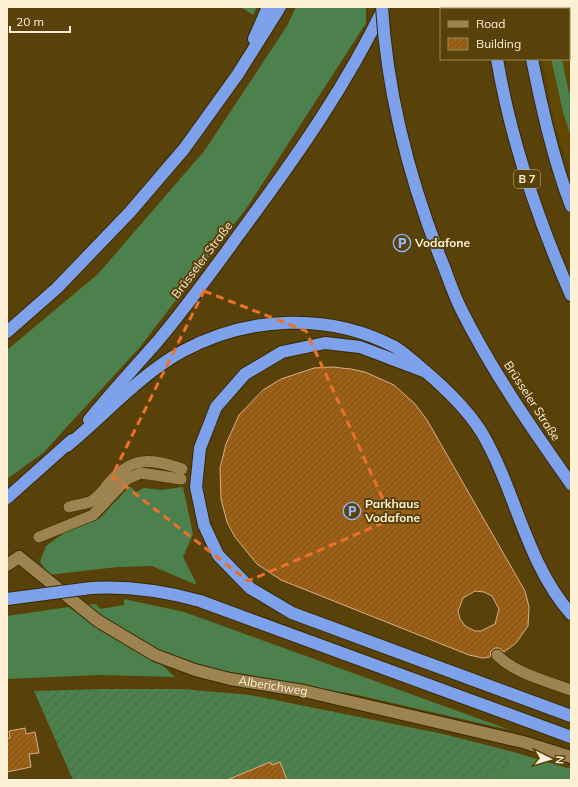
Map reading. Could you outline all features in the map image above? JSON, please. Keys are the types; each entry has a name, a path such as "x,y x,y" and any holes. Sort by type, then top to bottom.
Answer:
{"highway":[{"path":"238,74 268,7"},
{"path":"7,332 57,288 130,212 184,149 238,74 280,7"},
{"name":"Brüsseler Straße","path":"7,498 67,446 158,341 225,254 297,155 336,94 371,33 383,7"},
{"name":"Brüsseler Straße","path":"383,7 384,42 401,135 424,215 460,307 512,400 571,484"},
{"name":"B 7","path":"497,60 512,129 532,197 571,296"},
{"path":"532,60 545,120 562,183 571,206"},
{"path":"67,446 148,375 183,351 220,334 261,324 304,321 350,328 396,348 456,398 481,431 501,470 534,555 558,600 571,614"},
{"path":"426,372 360,347 325,343 282,352 245,374 216,407 200,448 196,487 204,525 218,555 250,588 292,613 571,716"},
{"path":"7,599 91,588 113,587 148,589 200,602 571,737"}],"street":[{"name":"Alberichweg","path":"7,565 19,557 98,621 155,655 195,670 230,679 312,693 523,742 571,757"}],"lane":[{"path":"39,537 93,515 127,480 141,472 181,474 160,462 146,461 129,464 117,473 92,501 69,507"},
{"path":"497,655 516,669 571,690"}],"highlighted area":[{"path":"204,291 306,331 392,519 248,581 112,476"}],"shaded area":[{"path":"570,26 571,93 562,60 570,60"},
{"path":"542,60 551,60 563,112 571,137 571,174 554,121"}],"green space":[{"path":"241,7 257,7 253,15"},
{"path":"296,7 366,7 366,23 248,206 140,347 43,453 7,479 7,350 98,274 205,150 287,26"},
{"path":"551,60 562,60 569,93 571,93 571,137 563,112"},
{"path":"130,486 136,492 144,488 161,490 183,487 193,534 183,557 197,585 152,566 117,567 48,575 40,561 46,546 68,530 99,519"},
{"path":"124,599 184,612 510,730 353,694 232,675 166,654 81,605 96,604 100,609 124,605"},
{"path":"69,607 101,631 161,664 175,677 101,675 7,679 7,616"},
{"path":"182,689 250,695 443,734 506,750 509,765 486,774 488,780 73,780 34,691"},
{"path":"506,750 571,769 571,780 488,780 486,774 509,765"}],"building":[{"name":"Parkhaus Vodafone","path":"332,367 351,369 365,372 394,385 415,404 427,420 525,591 529,607 528,626 516,643 504,652 499,648 495,648 491,651 490,657 483,658 469,655 281,580 257,564 235,537 227,522 221,499 220,468 226,444 239,415 263,390 281,379 314,368","holes":["475,591 484,592 492,596 499,609 495,624 481,631 475,631 465,626 460,619 458,611 463,598"]},
{"path":"25,728 26,734 35,732 39,753 29,754 31,767 7,772 7,738 10,738 9,731"},
{"path":"270,762 272,765 280,762 287,780 227,780"}],"place":[{"name":"Vodafone","path":"402,243"},
{"name":"Parkhaus Vodafone","path":"352,511"}]}
